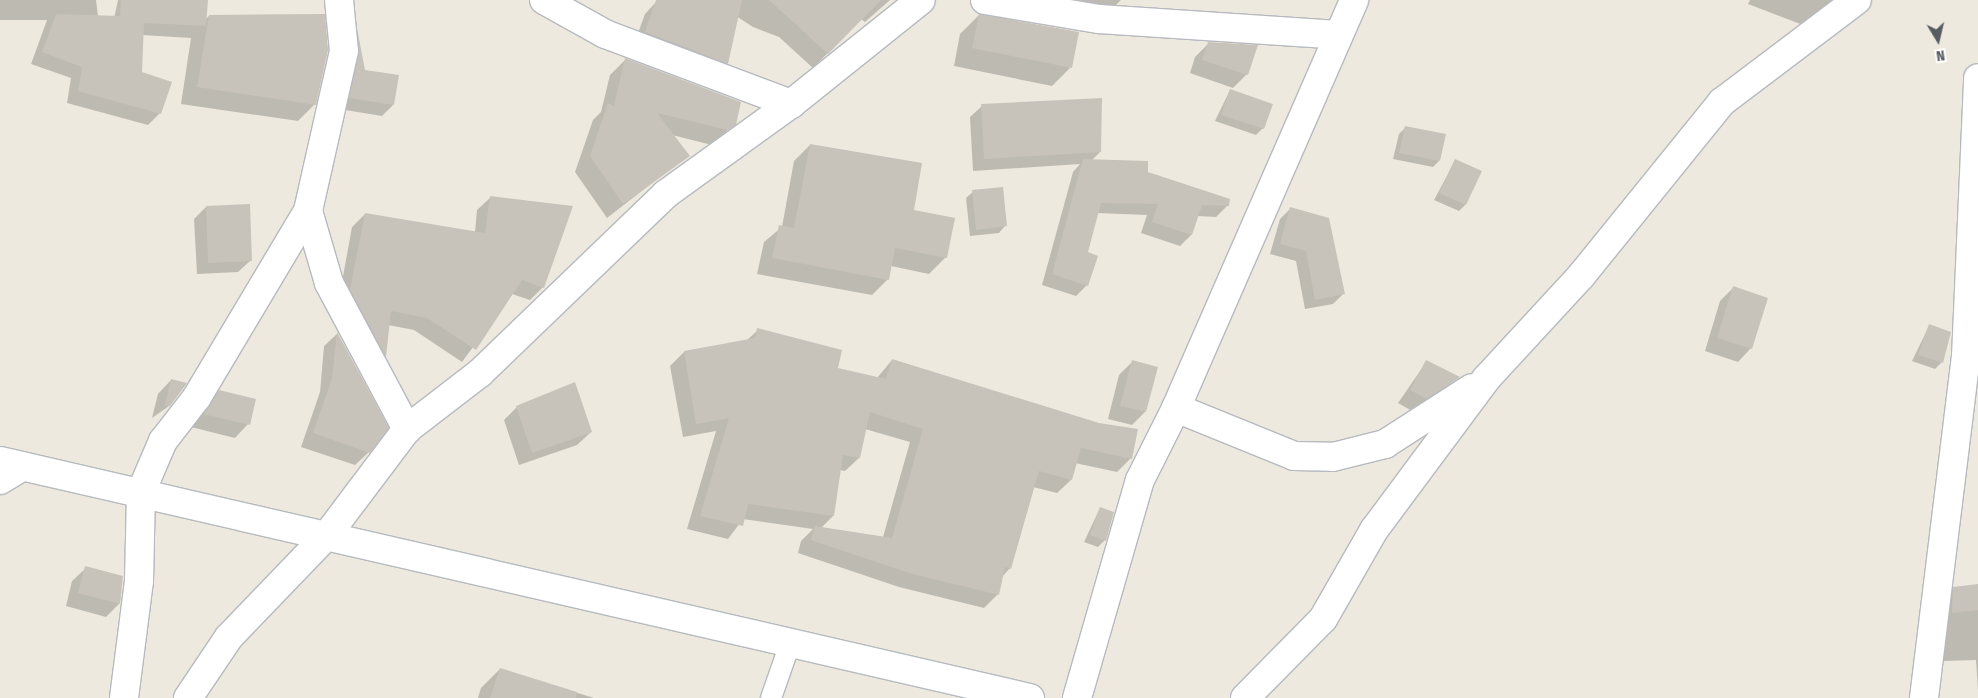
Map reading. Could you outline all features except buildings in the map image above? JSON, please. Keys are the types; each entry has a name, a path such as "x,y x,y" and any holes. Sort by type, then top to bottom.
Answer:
{"street":[{"path":"124,698 139,581 140,492 163,441 197,397 308,211 344,51 339,0"},
{"path":"544,0 605,34 792,104"},
{"path":"188,698 229,637 328,534 407,429 480,373 666,194 792,104 921,0"},
{"path":"985,0 1099,19 1338,35"},
{"path":"1077,698 1140,480 1176,408 1354,0"},
{"path":"1245,698 1323,619 1374,530 1486,379 1581,276 1722,102 1857,0"},
{"path":"1924,698 1966,357 1978,78"},
{"path":"308,211 329,283 407,429"},
{"path":"1176,408 1294,456 1333,457 1385,444 1486,379"},
{"path":"7,469 140,492 328,534 1025,697"}],"lane":[{"path":"771,698 792,641"}]}
